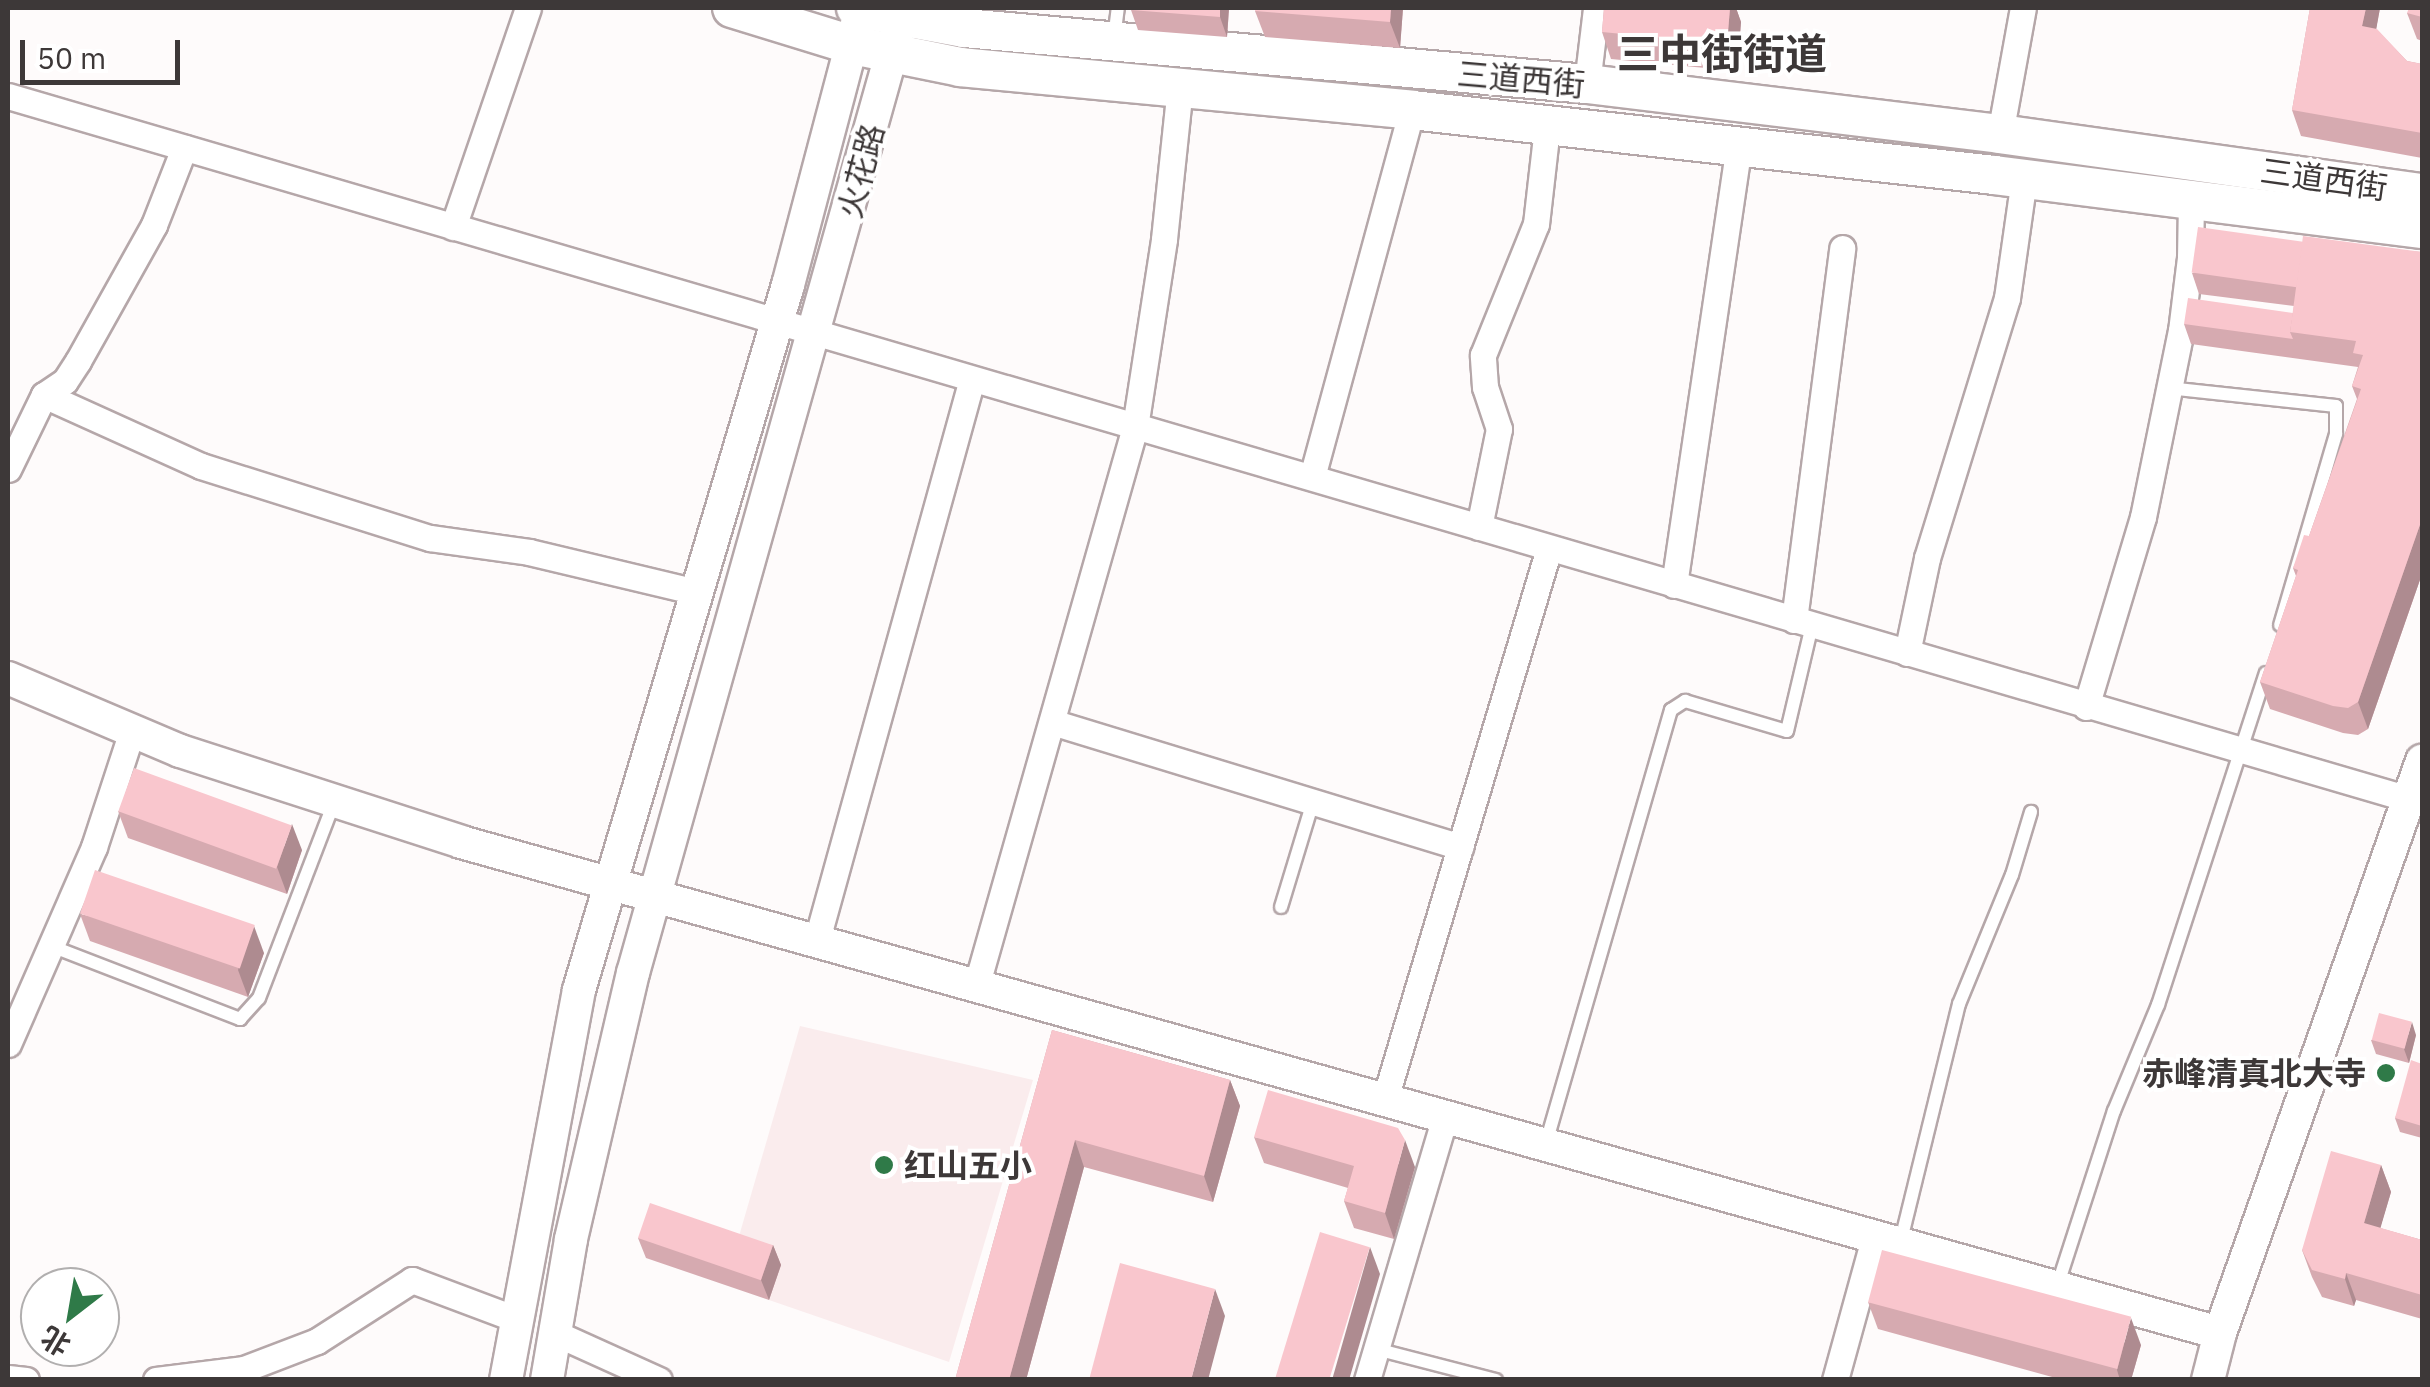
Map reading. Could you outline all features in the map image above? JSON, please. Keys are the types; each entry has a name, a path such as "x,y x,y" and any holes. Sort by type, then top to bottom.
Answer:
{"main road":[{"path":"732,8 857,17 892,54 960,66 1412,110 2024,179 2422,229"},
{"name":"三道西街","path":"857,17 902,12 964,28 1116,25 2000,134 2422,193"}],"street":[{"path":"453,227 528,8"},
{"path":"1587,84 1596,8"},
{"path":"2000,134 2023,8"},
{"name":"火花路","path":"547,1380 572,1239 654,898 816,334 902,12"},
{"path":"506,1380 579,990 777,322 857,17"},
{"path":"976,987 1136,427 1164,239 1180,88"},
{"path":"8,96 2417,802"},
{"path":"1312,477 1412,110"},
{"path":"1479,527 1499,428 1485,387 1483,356 1536,224 1547,128"},
{"path":"8,469 44,395 65,381 78,361 154,225 184,148"},
{"path":"1674,585 1738,148"},
{"path":"1907,653 1927,558 2007,298 2024,179"},
{"path":"2086,706 2143,517 2166,388 2181,331 2190,258 2190,200"},
{"path":"1803,623 1842,248"},
{"path":"816,943 972,379"},
{"path":"44,395 200,466 430,538 529,552 697,592"},
{"path":"1385,1099 1549,548"},
{"path":"8,678 132,731 334,803 654,898 976,987 1061,1020 1385,1099 2220,1333"},
{"path":"1052,722 1460,847"},
{"path":"8,1044 94,847 132,731"},
{"path":"2208,1380 2220,1333 2417,802 2422,761"},
{"path":"1367,1380 1445,1116"},
{"path":"1835,1380 1888,1239"},
{"path":"156,1380 244,1369 316,1341 412,1280 516,1320"},
{"path":"555,1333 658,1380"},
{"path":"8,1378 26,1380"}],"lane":[{"path":"2166,388 2336,406 2336,434 2276,640"},
{"path":"1546,1143 1670,710 1685,701 1787,731 1803,623"},
{"path":"2056,1287 2114,1111 2158,1005 2243,753 2270,659"},
{"path":"1281,906 1313,802"},
{"path":"51,946 240,1019 259,998 334,803"},
{"path":"1888,1239 1959,1004 2012,875 2031,812"},
{"path":"1376,1348 1496,1380"}],"shaded area":[{"name":"红山五小","path":"800,1026 1033,1080 949,1362 769,1300 735,1250"}],"building":[{"path":"1220,8 1220,17 1131,10"},
{"path":"1255,8 1391,8 1390,22"},
{"path":"1604,8 1730,8 1727,44 1602,32"},
{"path":"2310,8 2366,8 2362,26 2377,29 2407,61 2422,64 2422,133 2292,110"},
{"path":"2409,8 2422,8 2422,17 2407,13"},
{"path":"2198,227 2303,242 2297,287 2192,273"},
{"path":"2303,236 2422,252 2422,519 2358,702 2348,708 2260,682 2298,570 2293,568 2304,535 2309,536 2361,389 2352,386 2363,355 2353,353 2356,341 2290,332"},
{"path":"2188,298 2293,313 2293,339 2184,324"},
{"path":"134,768 292,825 276,869 118,811"},
{"path":"95,870 255,925 240,969 80,913"},
{"path":"2379,1013 2412,1022 2405,1049 2372,1040"},
{"path":"1052,1030 1230,1080 1204,1176 1075,1140 1009,1380 955,1380"},
{"path":"2411,1060 2422,1064 2422,1126 2395,1118"},
{"path":"1268,1090 1398,1128 1405,1140 1385,1213 1344,1201 1354,1166 1254,1137"},
{"path":"2331,1151 2381,1165 2364,1223 2422,1240 2422,1295 2346,1273 2345,1279 2312,1270 2302,1250"},
{"path":"650,1203 773,1245 761,1280 638,1238"},
{"path":"1320,1232 1370,1247 1329,1380 1275,1379"},
{"path":"1882,1250 2131,1317 2117,1369 1868,1302"},
{"path":"1120,1263 1215,1289 1191,1380 1089,1380"}],"place":[{"name":"赤峰清真北大寺","path":"2386,1073"},
{"name":"红山五小","path":"884,1165"}],"district":[{"name":"三中街街道","path":"1722,54"}]}
